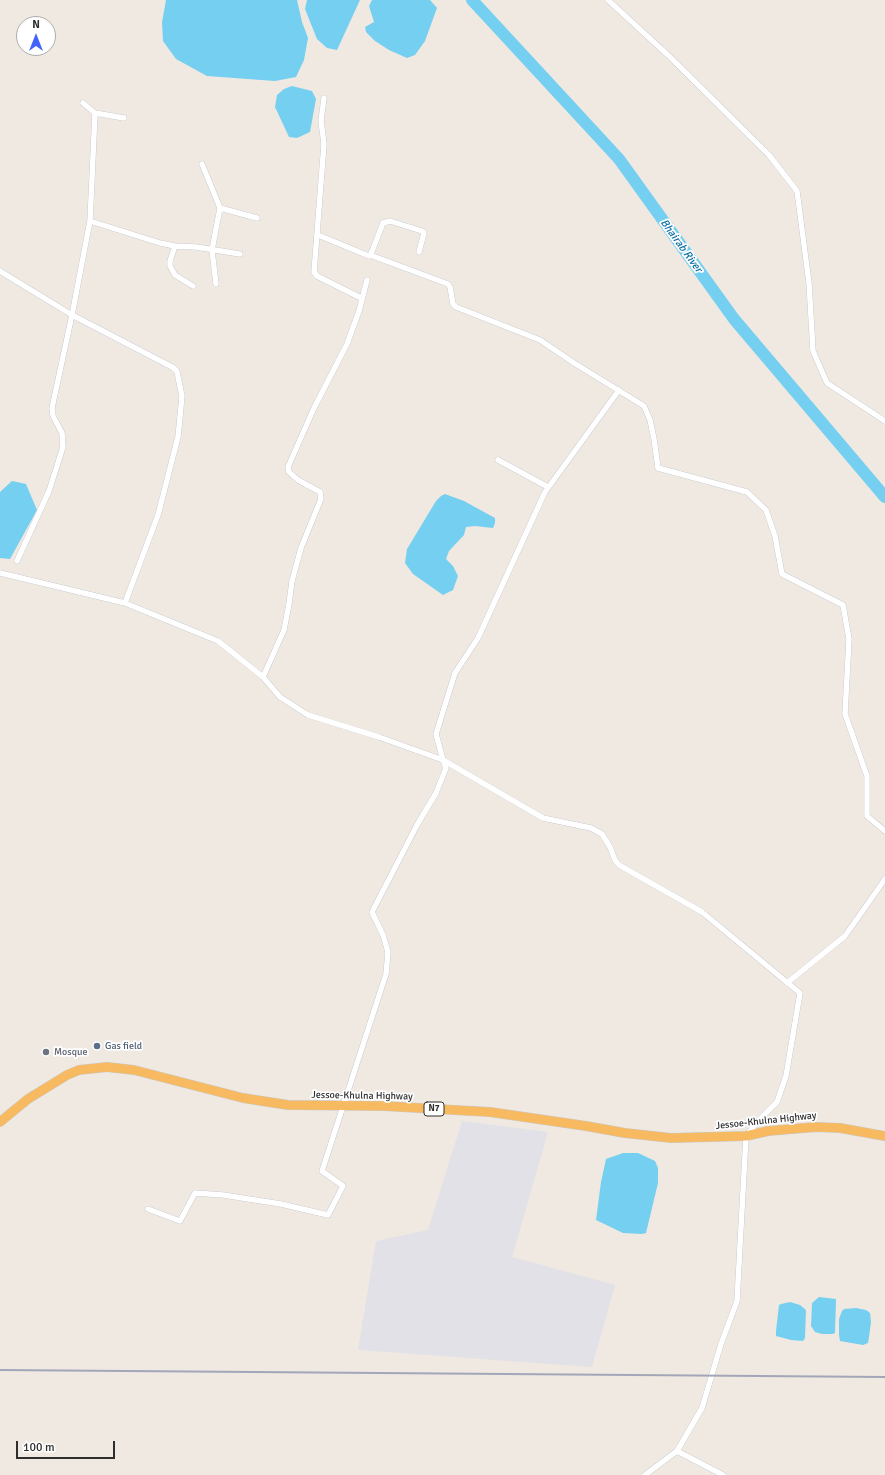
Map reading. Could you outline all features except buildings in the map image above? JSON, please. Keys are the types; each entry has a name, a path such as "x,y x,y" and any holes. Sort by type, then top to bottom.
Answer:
{"highway":[{"name":"Jessoe-Khulna Highway","path":"0,1122 28,1099 67,1075 88,1068 107,1067 134,1070 242,1098 304,1106 384,1106 490,1112 658,1137 679,1138 746,1136 816,1127 840,1128 885,1136"}],"street":[{"path":"608,0 670,57 769,155 797,190 809,283 813,351 827,383 885,421"},
{"path":"324,98 321,121 324,144 314,272 315,274 361,298"},
{"path":"83,103 95,113 124,118"},
{"path":"17,561 49,491 63,447 62,433 53,416 52,408 90,221 95,113"},
{"path":"202,164 220,208 212,250 216,284"},
{"path":"220,208 257,218"},
{"path":"90,221 144,239 175,246 240,254"},
{"path":"370,255 384,223 390,221 424,233 419,252"},
{"path":"318,235 448,284 450,287 451,301 456,307 540,340 574,363 644,406 650,420 658,468 747,492 766,510 775,536 782,574 843,605 849,639 845,714 867,776 867,816 885,831"},
{"path":"175,246 170,261 170,266 175,274 193,286"},
{"path":"0,271 72,315 174,368 177,372 182,396 178,437 158,515 125,603"},
{"path":"263,677 284,630 290,604 292,581 301,548 321,499 320,492 298,480 289,472 288,467 314,408 347,344 359,310 367,280"},
{"path":"148,1209 180,1221 195,1193 223,1195 281,1204 328,1215 343,1186 322,1171 386,974 388,952 383,935 372,912 414,831 436,793 446,768 436,734 456,673 478,638 548,487 619,390"},
{"path":"498,460 548,487"},
{"path":"0,573 125,603 218,640 263,677 280,697 308,715 379,737 443,760 543,818 592,828 602,834 619,865 702,912 800,993 786,1076 777,1102 746,1136 737,1301 721,1344 702,1408 677,1451 645,1475"},
{"path":"787,983 845,936 885,879"},
{"path":"677,1451 724,1475"}],"shaded area":[{"path":"462,1121 548,1132 512,1257 615,1285 592,1367 358,1350 376,1241 428,1230"}],"water":[{"path":"166,0 297,0 302,22 308,38 304,60 296,77 275,81 207,76 176,59 163,41 162,22"},
{"path":"307,0 360,0 337,50 327,48 317,39 305,9"},
{"path":"372,0 430,0 437,8 425,41 415,55 407,58 389,50 375,41 366,32 365,27 374,22 369,6"},
{"path":"292,86 312,91 316,99 310,132 297,138 289,137 275,107 277,95 284,89"},
{"path":"12,481 26,484 37,510 10,559 0,558 0,492"},
{"path":"445,494 464,501 495,518 495,523 493,528 475,526 466,527 464,535 449,551 446,559 453,566 458,576 453,590 443,595 413,574 405,563 407,549 436,501"},
{"path":"623,1153 638,1153 655,1161 658,1168 658,1183 646,1233 623,1233 596,1220 601,1182 606,1159"},
{"path":"819,1297 836,1299 835,1333 833,1334 822,1334 815,1332 811,1326 812,1303"},
{"path":"790,1302 800,1305 806,1310 805,1338 803,1341 791,1340 776,1336 779,1305"},
{"path":"856,1308 866,1310 870,1313 871,1322 868,1343 863,1345 840,1341 839,1319 842,1311 844,1309"}],"waterway":[{"name":"Bhairab River","path":"472,0 619,159 734,319 885,497"}],"railway":[{"path":"0,1370 885,1377"}],"place":[{"name":"Gas field","path":"97,1046"},
{"name":"Mosque","path":"46,1052"}]}
